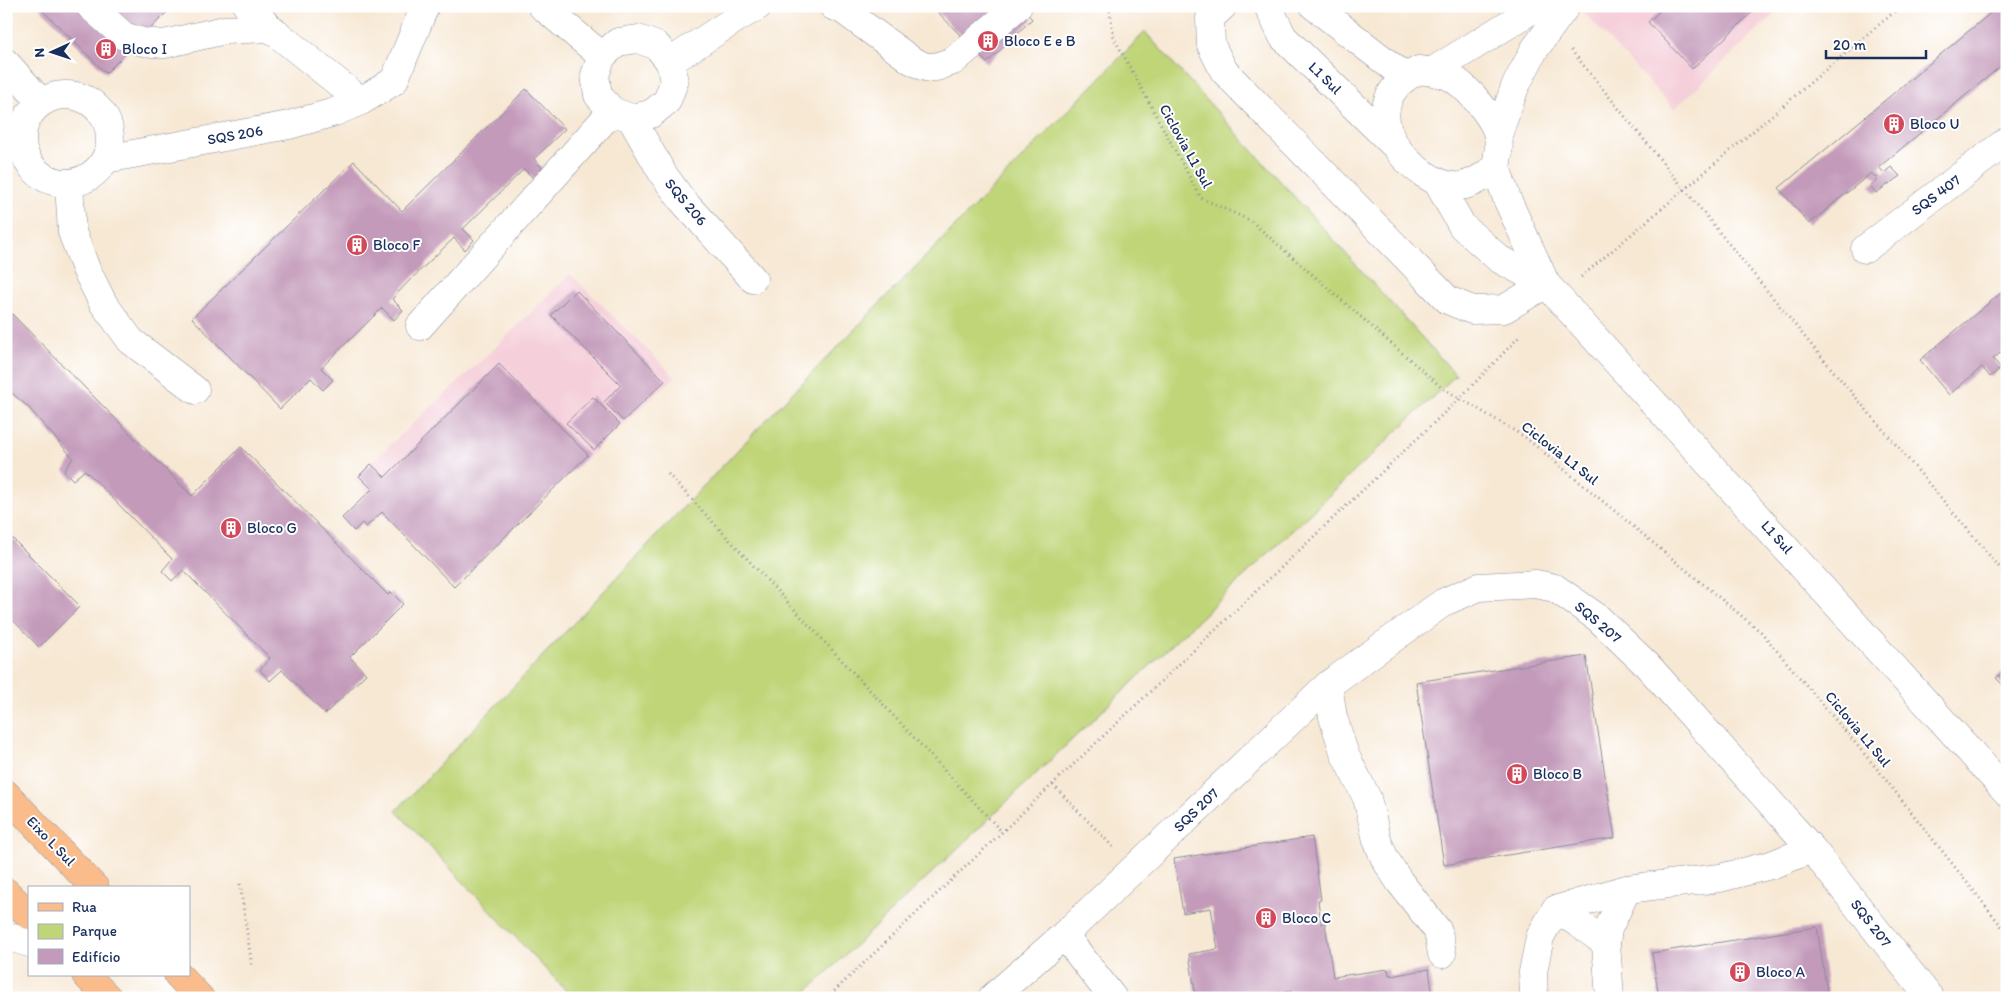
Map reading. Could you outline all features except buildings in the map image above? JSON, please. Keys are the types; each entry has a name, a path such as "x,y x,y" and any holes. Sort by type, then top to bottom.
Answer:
{"main road":[{"name":"Eixo L Sul","path":"6,794 93,886"},
{"path":"6,892 28,914"},
{"path":"87,976 108,998"},
{"path":"179,976 200,998"}],"street":[{"path":"90,6 124,36 143,42 164,44 225,30 270,28"},
{"path":"247,6 270,28 361,101"},
{"name":"SQS 206","path":"106,159 288,125 335,112 361,101 394,81 425,6"},
{"path":"420,326 621,115 651,114 667,101 674,82 670,62 657,46 638,39 618,42 602,56 542,6"},
{"path":"670,62 758,6"},
{"path":"834,6 843,10 911,60 925,68 936,67 954,61 1018,6"},
{"path":"1223,6 1210,18 1210,45 1224,70 1448,300 1472,310 1504,309 1552,290"},
{"name":"L1 Sul","path":"1268,6 1283,37 1392,143"},
{"path":"1314,6 1405,77"},
{"path":"1433,71 1552,13"},
{"path":"1498,135 1515,87 1552,13"},
{"name":"SQS 206","path":"602,56 595,75 598,95 621,115 682,200 753,279"},
{"path":"6,63 41,102"},
{"path":"1419,70 1433,71 1448,76 1477,102 1492,120 1498,135 1499,149 1496,167 1473,183 1458,187 1438,183 1419,171 1404,158 1392,143 1384,123 1386,107 1394,90 1405,77 1419,70"},
{"path":"63,94 86,99 103,114 111,136 106,159 91,176 69,184 47,180 29,165 22,143 26,120 41,102 63,94"},
{"name":"SQS 407","path":"1865,249 2007,141"},
{"name":"L1 Sul","path":"1496,167 1507,199 1552,290 2007,792"},
{"name":"L1 Sul","path":"1438,183 1462,226 1499,259 1552,290"},
{"path":"69,184 72,232 86,269 103,303 131,341 196,390"},
{"name":"SQS 207","path":"992,998 1134,870 1328,685 1444,602 1479,587 1536,584 1555,588 1598,618 1648,666 1812,849 1930,998"},
{"path":"1328,685 1333,717 1345,755 1367,798 1377,840 1385,859 1394,874 1438,932 1442,954"},
{"path":"1534,998 1533,972 1540,937 1555,910 1627,889 1720,878 1771,865 1812,849"},
{"path":"1610,998 1606,943 1608,929 1627,889"},
{"path":"1555,910 1575,920 1606,943"},
{"path":"1064,935 1112,998"},
{"path":"6,936 28,943"}],"path":[{"name":"Ciclovia L1 Sul","path":"1109,6 1114,38 1201,198 1251,221 1441,387 1525,437 1761,632 1878,770 2007,933"},
{"path":"1552,290 1684,190 1900,6"},
{"path":"1552,13 1684,190 1808,341 2007,576"},
{"path":"827,998 1460,398 1526,330"},
{"path":"668,474 1002,832"},
{"path":"1053,785 1134,870"},
{"path":"240,884 252,968"}],"shaded area":[{"path":"1578,6 1783,6 1674,109"},
{"path":"570,274 675,377 451,583 354,478 496,347"}],"green space":[{"path":"1145,32 1456,375 800,998 573,998 396,811 767,419"}],"place":[{"name":"Bloco E e B","path":"988,41"},
{"name":"Bloco I","path":"106,49"},
{"name":"Bloco U","path":"1894,124"},
{"name":"Bloco F","path":"357,245"},
{"name":"Bloco G","path":"231,528"},
{"name":"Bloco B","path":"1517,774"},
{"name":"Bloco C","path":"1266,918"},
{"name":"Bloco A","path":"1740,972"}]}
